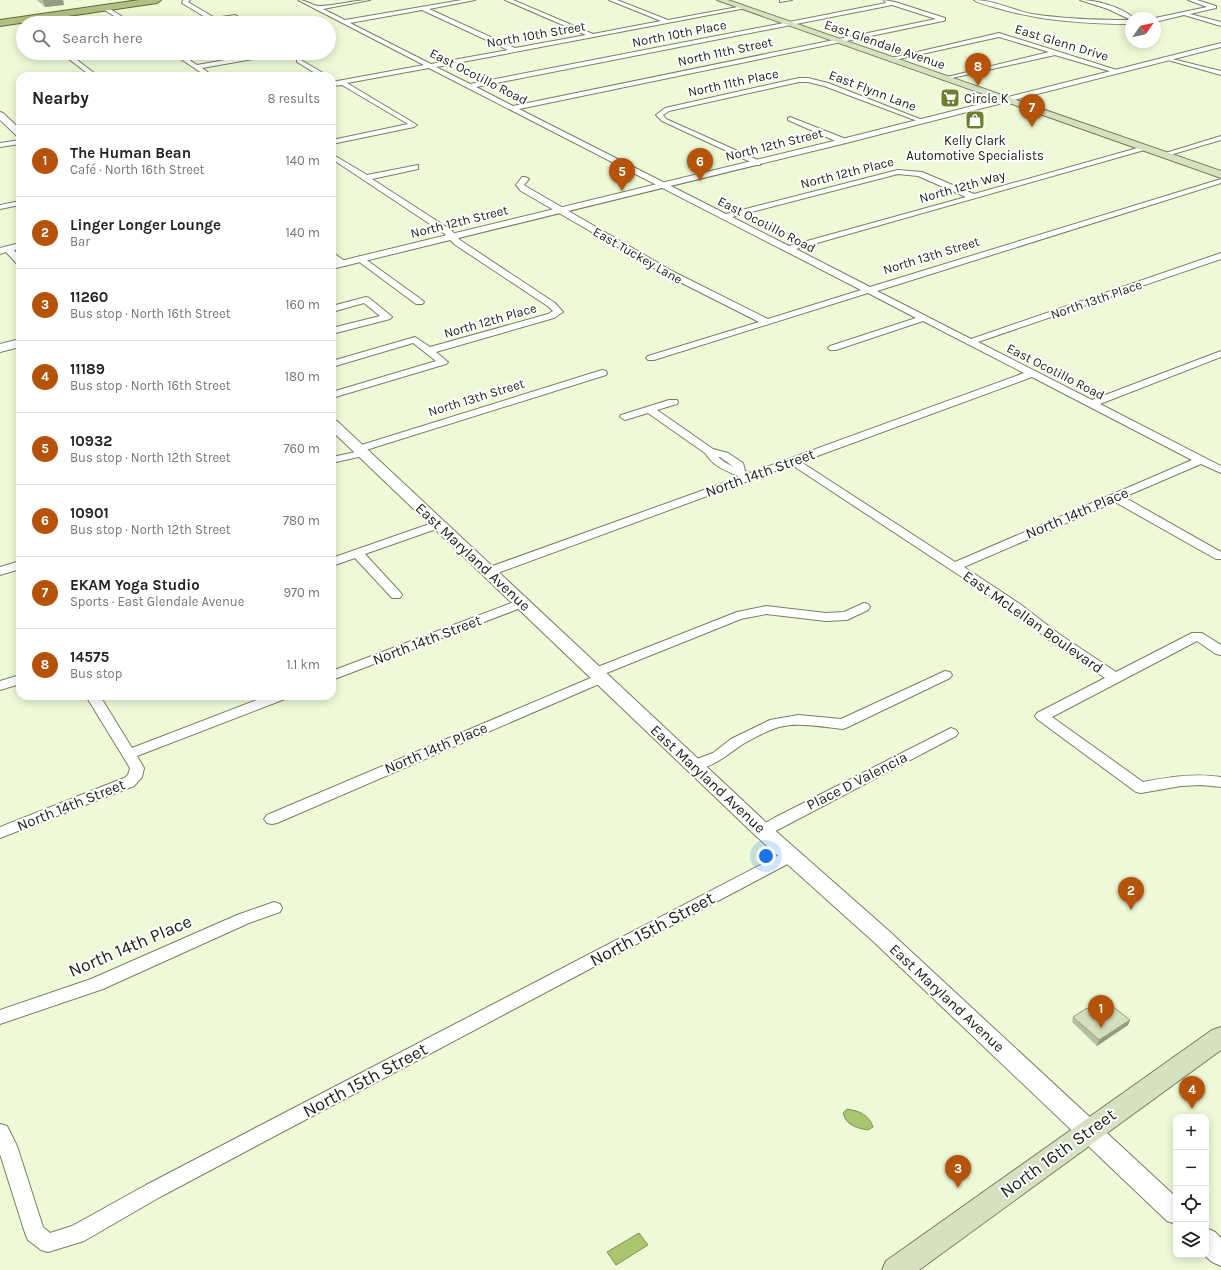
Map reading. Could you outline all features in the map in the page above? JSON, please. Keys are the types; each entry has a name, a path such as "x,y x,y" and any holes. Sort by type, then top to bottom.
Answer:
{"main road":[{"path":"60,16 154,0"},
{"name":"East Glendale Avenue","path":"721,0 1221,176"},
{"path":"0,24 16,23"},
{"name":"North 16th Street","path":"896,1270 1221,1037"}],"street":[{"path":"187,0 184,2 208,16"},
{"path":"193,0 206,7"},
{"name":"East Ocotillo Road","path":"301,0 332,16"},
{"path":"317,8 367,0"},
{"path":"344,22 472,0"},
{"path":"508,0 593,36"},
{"path":"612,0 668,22"},
{"path":"782,1 789,0"},
{"path":"884,0 893,3"},
{"path":"977,0 1018,12 1068,22 1125,22"},
{"path":"1083,0 1110,8 1125,15"},
{"path":"1161,19 1214,7 1191,0"},
{"name":"North 11th Street","path":"512,108 943,19 893,3"},
{"name":"North 10th Place","path":"470,86 893,3"},
{"path":"106,8 118,16"},
{"path":"422,8 514,50"},
{"name":"North 10th Street","path":"336,82 430,66 744,8"},
{"path":"1183,14 1221,24"},
{"name":"East Ocotillo Road","path":"336,18 1221,470"},
{"name":"East Glenn Drive","path":"890,59 999,35 1118,72"},
{"name":"North 12th Street","path":"336,265 757,163 1220,46"},
{"path":"945,79 1055,52"},
{"path":"1170,59 1221,73"},
{"path":"73,60 90,72"},
{"path":"186,60 204,72"},
{"path":"196,67 236,60"},
{"path":"300,61 318,72"},
{"name":"North 11th Place","path":"757,163 664,120 659,115 663,110 675,107 799,80 815,81"},
{"name":"East Flynn Lane","path":"815,81 922,121"},
{"path":"336,82 344,84 414,125 336,141"},
{"path":"0,116 16,130"},
{"path":"790,119 843,141"},
{"path":"1163,155 1221,138"},
{"path":"0,145 16,143"},
{"name":"North 12th Way","path":"788,249 1144,149"},
{"path":"336,159 448,232 452,237"},
{"path":"365,178 415,167"},
{"name":"North 12th Place","path":"724,217 898,172 919,174 974,197"},
{"name":"East Tuckey Lane","path":"524,179 520,185 524,189 561,211 668,273 767,322"},
{"name":"North 13th Street","path":"651,358 1221,181"},
{"path":"0,207 16,204"},
{"name":"North 12th Place","path":"428,351 551,316 558,312 552,306 457,242 452,237"},
{"path":"4,250 16,247"},
{"path":"4,250 16,259"},
{"name":"North 13th Place","path":"970,342 1221,256"},
{"path":"336,258 343,264"},
{"path":"361,259 419,302"},
{"path":"336,308 366,300 387,317 336,330"},
{"path":"833,348 924,318"},
{"path":"336,363 415,340 443,362 336,394"},
{"path":"0,348 16,344"},
{"path":"1092,404 1221,354"},
{"name":"North 13th Street","path":"336,461 361,451 602,373"},
{"name":"North 14th Street","path":"488,572 744,474 793,461 1032,374"},
{"path":"625,417 673,402"},
{"path":"650,409 709,451 724,455 739,465 744,474"},
{"name":"East Maryland Avenue","path":"336,428 763,831 980,1029 1173,1210"},
{"path":"709,451 713,459 728,470 744,474"},
{"path":"719,464 730,460"},
{"name":"North 14th Place","path":"954,567 1201,460"},
{"name":"East McLellan Boulevard","path":"793,461 1016,607 1054,637 1115,678 1042,716 1141,788 1191,780 1212,780 1221,782"},
{"path":"1115,497 1220,556"},
{"path":"336,560 438,525"},
{"path":"356,553 396,595"},
{"path":"0,571 16,566"},
{"name":"North 14th Street","path":"336,674 522,603"},
{"name":"North 14th Place","path":"272,819 737,616 766,610 826,617 847,616 864,607"},
{"path":"1115,678 1197,636 1221,651"},
{"path":"694,766 718,756 736,742 775,723 798,720 843,724 944,675"},
{"path":"0,686 16,680"},
{"path":"94,700 128,754"},
{"name":"North 14th Street","path":"0,833 129,782 135,777 137,768 128,754 270,700"},
{"name":"Place D Valencia","path":"763,831 951,733"},
{"name":"North 15th Street","path":"0,1132 7,1146 35,1233 48,1243 77,1234 153,1191 791,855"},
{"name":"North 14th Place","path":"0,1017 97,984 243,919 274,908"},
{"path":"1209,1243 1221,1254"}],"shaded area":[{"path":"847,1109 863,1114 869,1119 873,1127 868,1130 859,1128 849,1123 844,1117 843,1113"},
{"path":"639,1233 648,1245 616,1265 607,1252"}],"building":[{"path":"1111,1005 1130,1020 1099,1040 1073,1017 1087,1008 1095,1016"}],"place":[{"name":"14575","path":"978,86"},
{"name":"Circle K","path":"950,98"},
{"name":"Kelly Clark Automotive Specialists","path":"975,120"},
{"name":"EKAM Yoga Studio","path":"1032,127"},
{"name":"10901","path":"700,181"},
{"name":"10932","path":"622,191"},
{"name":"Linger Longer Lounge","path":"1131,910"},
{"name":"The Human Bean","path":"1101,1028"},
{"name":"11189","path":"1192,1109"},
{"name":"11260","path":"958,1188"}]}
